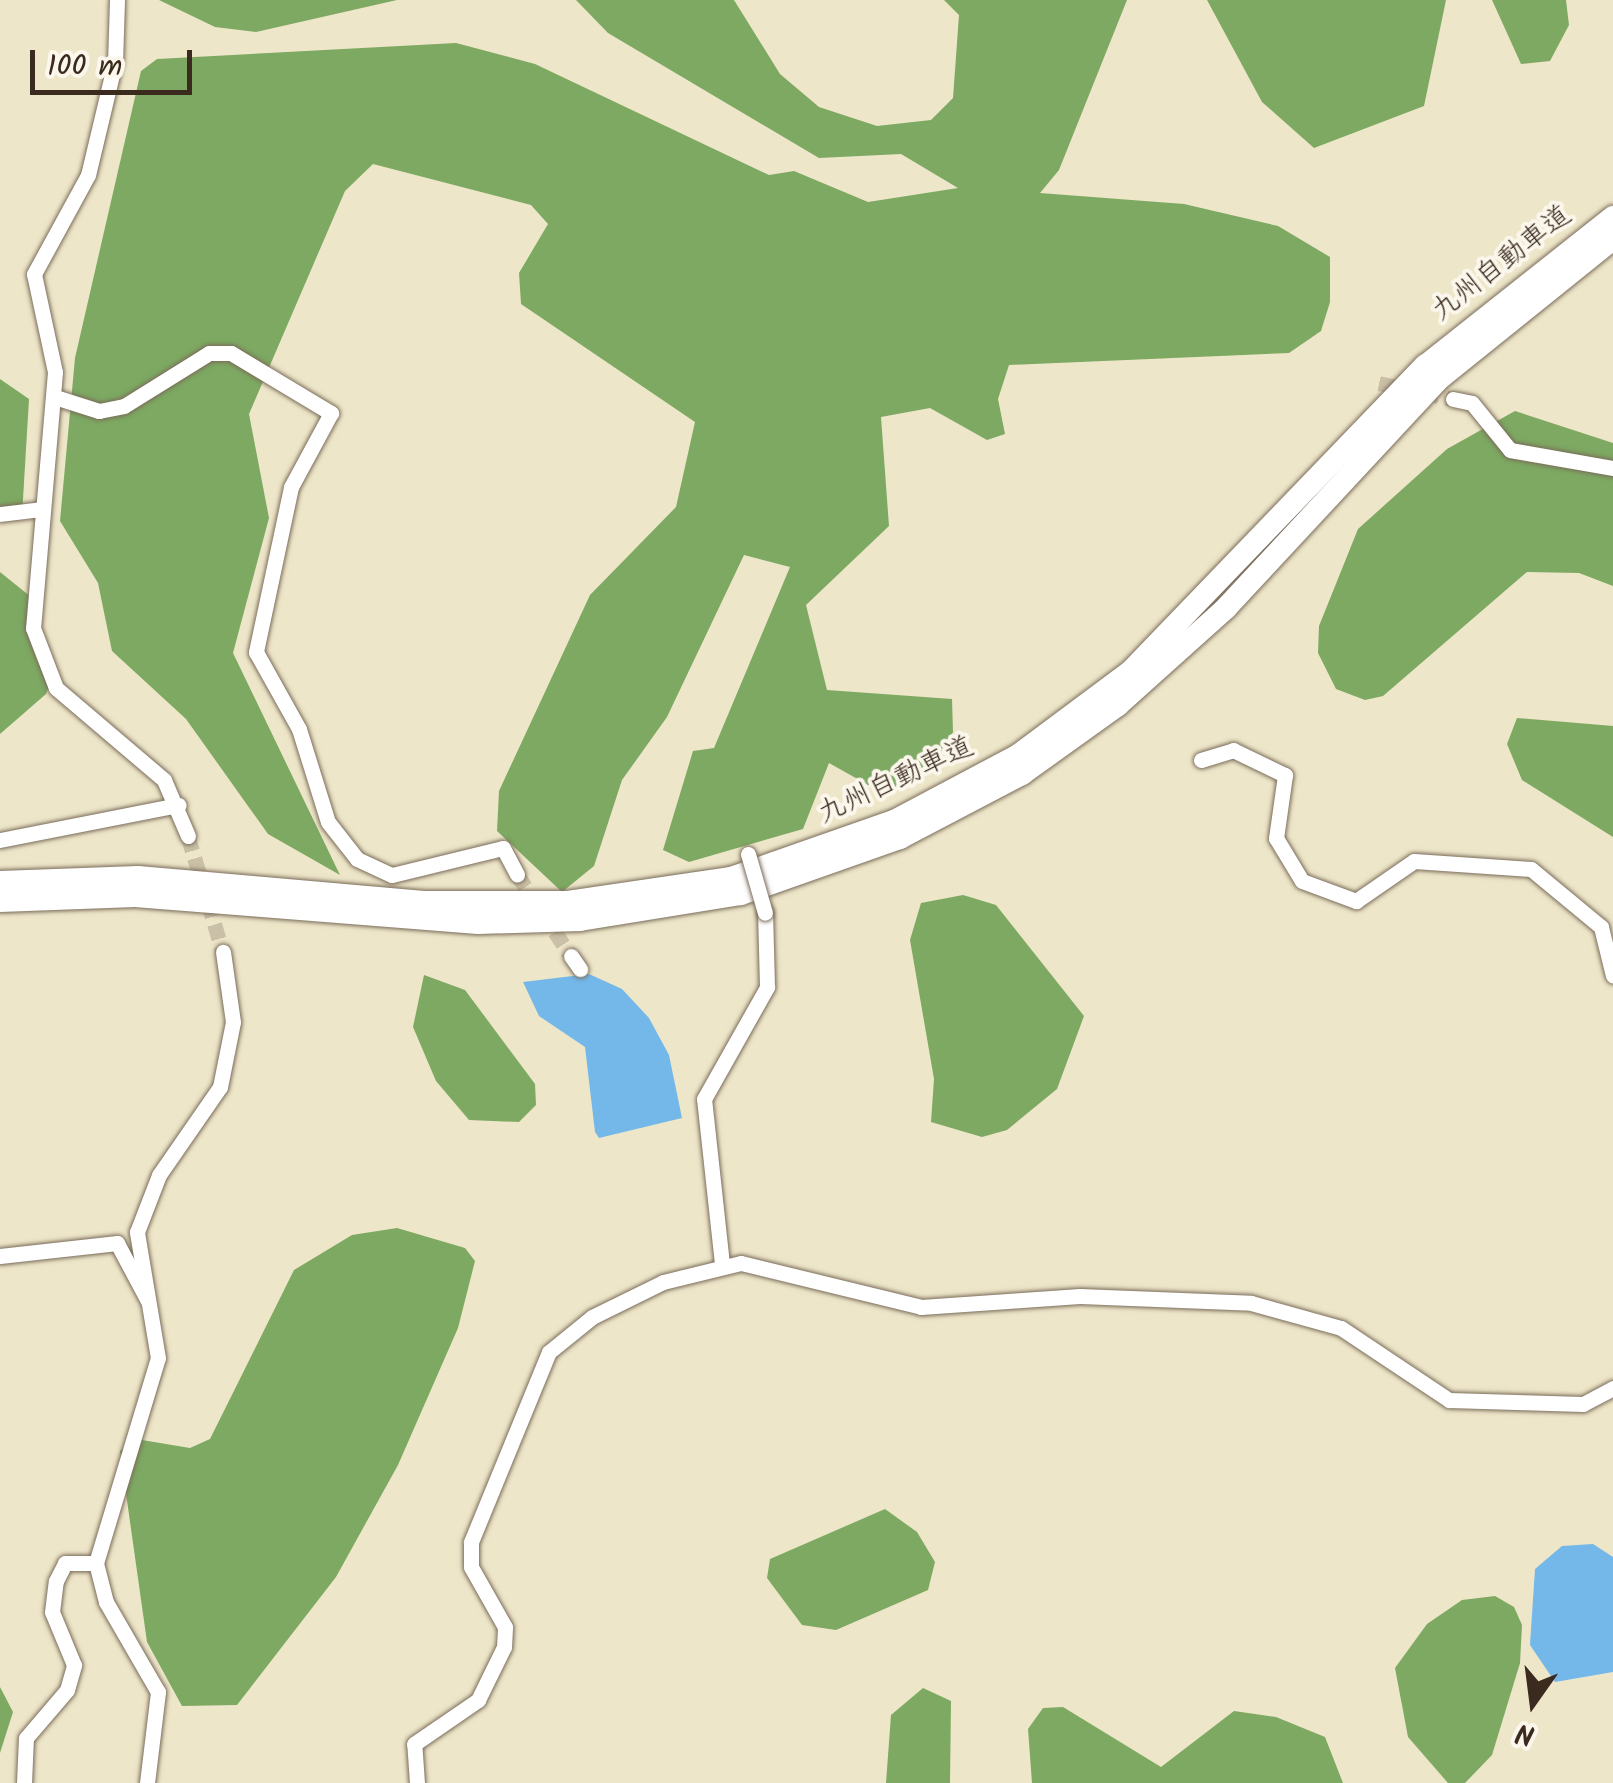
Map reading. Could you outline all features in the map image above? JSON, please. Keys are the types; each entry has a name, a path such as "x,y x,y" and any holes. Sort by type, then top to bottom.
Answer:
{"highway":[{"name":"九州自動車道","path":"0,882 138,877 424,902 568,902 730,878 894,821 1017,756 1131,671 1437,355 1613,217"},
{"name":"九州自動車道","path":"0,901 134,896 545,922 741,894 883,845 1022,774 1130,696 1226,608 1440,378 1613,239"}],"street":[{"path":"117,0 115,62 88,175 34,274 55,396 32,597 40,657 66,698 164,780 179,805 188,836"},
{"path":"55,396 98,411 124,406 209,352 230,353 331,412 291,488 256,652 300,729 328,822 357,859 404,874 503,848 516,874"},
{"path":"1453,399 1472,403 1510,450 1613,468"},
{"path":"0,514 42,509"},
{"path":"1202,760 1233,750 1285,775 1276,838 1302,881 1356,901 1414,861 1531,869 1598,922 1613,976"},
{"path":"0,840 179,805"},
{"path":"722,1264 704,1099 768,987 766,913 748,854"},
{"path":"147,1783 158,1692 106,1602 96,1562 155,1380 140,1220 220,1087 233,1022 223,952"},
{"path":"0,1256 117,1243 148,1301"},
{"path":"417,1783 414,1744 478,1700 504,1647 505,1628 471,1567 471,1542 549,1352 630,1296 722,1264 921,1307 1080,1296 1272,1306 1341,1328 1406,1377 1466,1403 1583,1404 1613,1388"},
{"path":"24,1783 26,1738 66,1690 74,1665 52,1612 56,1582 65,1563 96,1562"}],"green space":[{"path":"159,0 397,0 256,32 215,27"},
{"path":"576,0 734,0 780,74 819,107 877,126 931,120 953,98 959,15 944,0 1127,0 1059,170 1040,193 1184,204 1278,226 1330,257 1330,302 1321,331 1289,353 1009,365 998,399 1005,434 987,440 930,408 881,417 889,526 806,605 827,690 952,699 953,732 936,763 886,795 829,763 803,829 689,862 663,850 693,751 714,748 790,567 744,555 667,717 622,780 594,866 562,892 497,831 499,791 590,595 676,507 695,422 521,304 519,273 548,224 531,205 373,164 345,191 249,414 269,518 233,653 340,875 268,834 186,719 112,651 98,583 60,521 75,358 141,71 157,59 456,43 535,64 769,175 794,171 868,202 958,188 901,154 819,158 608,33"},
{"path":"1207,0 1446,0 1424,106 1314,148 1262,102"},
{"path":"1492,0 1566,0 1569,25 1550,61 1521,64"},
{"path":"0,379 29,399 22,516 0,516"},
{"path":"1515,411 1613,443 1613,586 1579,573 1527,572 1383,696 1365,700 1336,689 1318,653 1319,626 1358,529 1447,449"},
{"path":"0,572 31,597 53,676 46,694 0,734"},
{"path":"1517,718 1613,726 1613,837 1522,780 1507,744"},
{"path":"963,895 996,905 1084,1016 1057,1089 1007,1130 982,1137 931,1122 934,1079 910,940 921,903"},
{"path":"424,975 465,990 535,1084 536,1105 519,1122 469,1120 436,1081 413,1027"},
{"path":"397,1228 465,1248 475,1261 458,1328 398,1465 336,1577 237,1705 182,1706 147,1642 120,1451 136,1439 190,1448 210,1439 294,1270 352,1235"},
{"path":"885,1509 917,1532 935,1562 928,1590 836,1630 802,1625 767,1578 770,1559"},
{"path":"1495,1596 1514,1607 1522,1625 1520,1663 1492,1755 1465,1783 1448,1783 1408,1737 1395,1668 1427,1624 1462,1600"},
{"path":"0,1687 13,1712 0,1753"},
{"path":"923,1688 951,1701 950,1783 886,1783 891,1715"},
{"path":"1063,1707 1161,1767 1234,1711 1276,1717 1325,1737 1343,1783 1032,1783 1028,1729 1043,1708"}],"water":[{"path":"589,974 622,989 649,1018 669,1055 682,1118 599,1138 595,1132 585,1047 539,1016 523,982"},
{"path":"1593,1544 1613,1557 1613,1672 1555,1682 1530,1645 1535,1569 1562,1546"}],"tunnel":[{"path":"1379,383 1453,399"},
{"path":"188,836 223,952"},
{"path":"517,874 571,956"}]}
